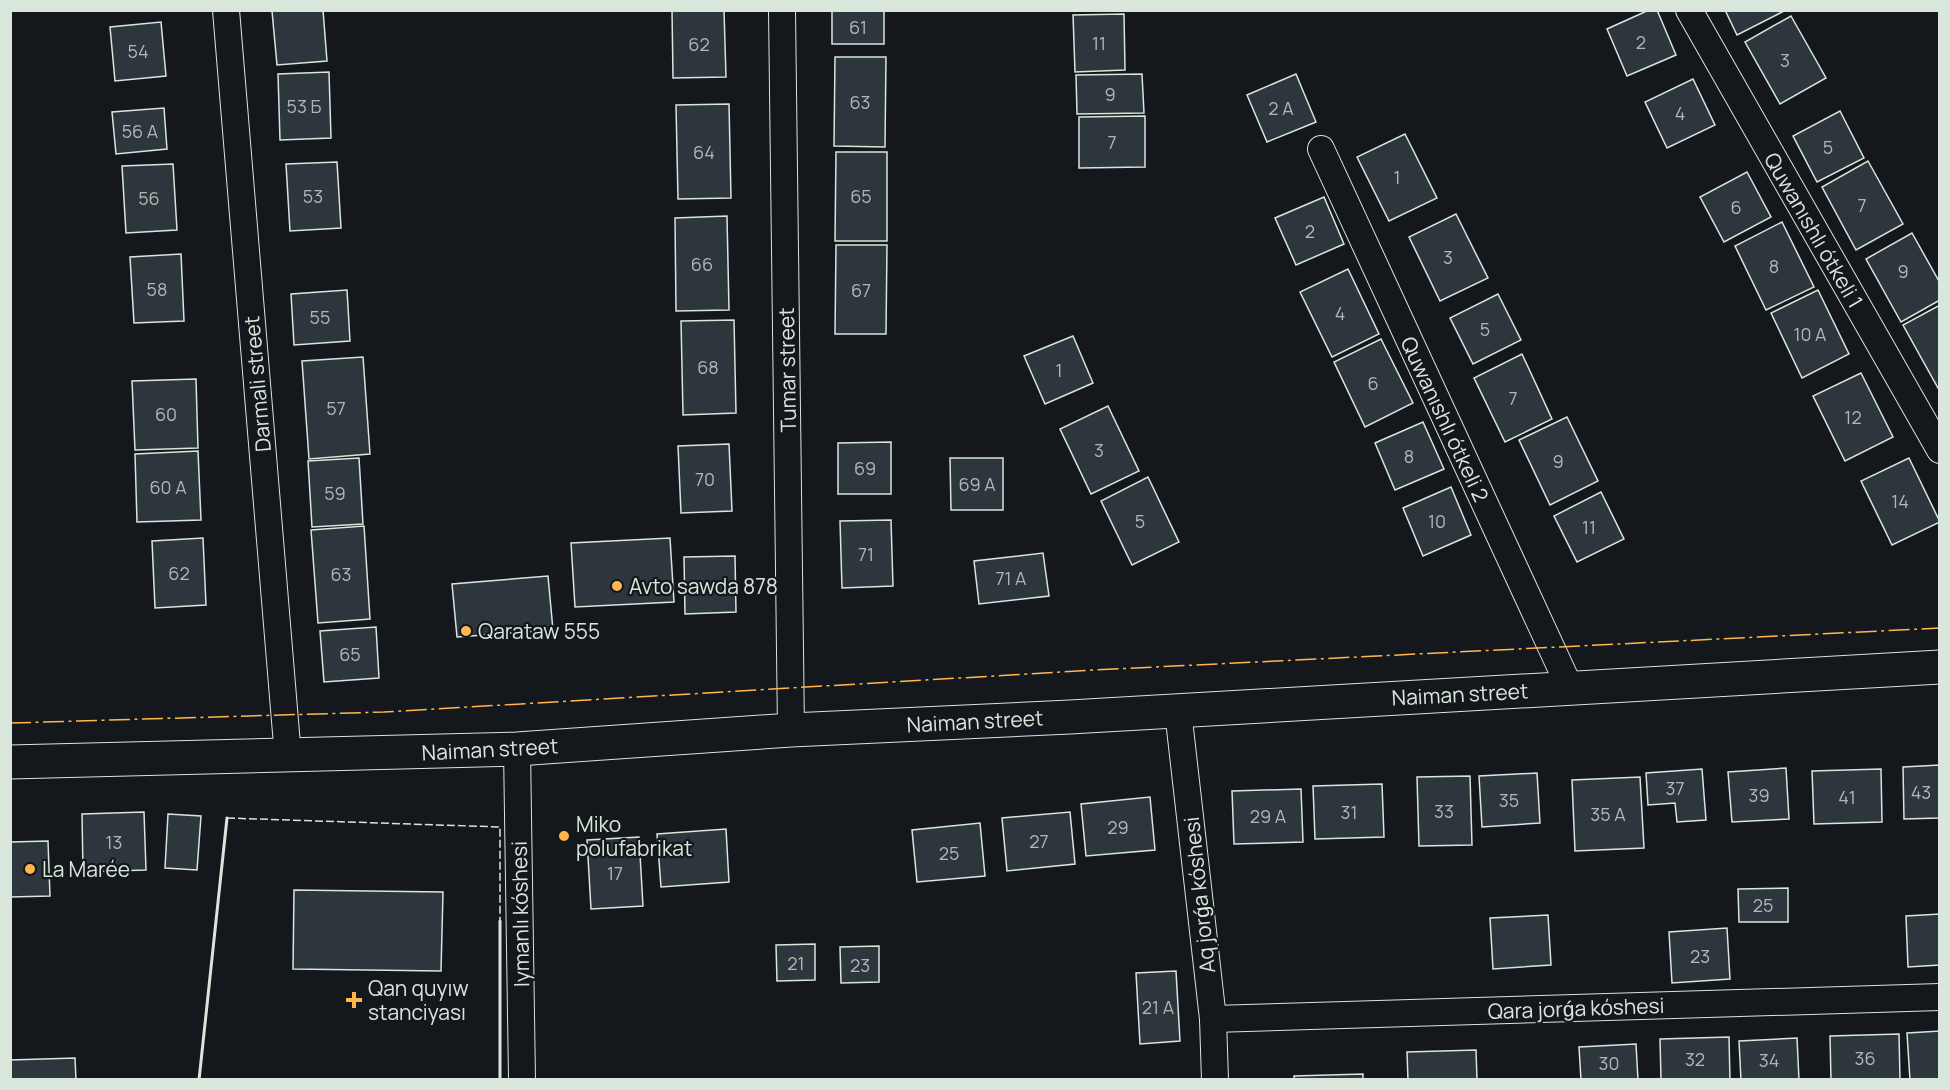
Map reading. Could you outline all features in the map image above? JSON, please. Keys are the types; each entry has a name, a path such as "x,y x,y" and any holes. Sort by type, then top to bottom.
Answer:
{"main road":[{"name":"Naiman street","path":"10,762 288,757 517,749 790,730 1178,711 1940,666"}],"street":[{"name":"Darmali street","path":"226,10 288,757"},
{"name":"Tumar street","path":"782,10 790,730"},
{"name":"Quwanıshlı ótkeli 1","path":"1689,10 1940,450"},
{"name":"Quwanıshlı ótkeli 2","path":"1321,150 1570,688"},
{"name":"Aq jorǵa kóshesi","path":"1178,711 1213,1019 1215,1080"},
{"name":"Iymanlı kóshesi","path":"517,749 522,1080"},
{"name":"Qara jorǵa kóshesi","path":"1213,1019 1940,997"}],"building":[{"path":"323,10 327,61 277,65 272,11"},
{"path":"672,10 724,10 726,77 673,78"},
{"path":"832,10 884,10 884,44 832,44"},
{"path":"1649,10 1657,10 1676,55 1627,76 1607,29"},
{"path":"1725,10 1784,10 1784,11 1737,35"},
{"path":"1124,14 1125,70 1075,72 1073,15"},
{"path":"1791,16 1826,78 1780,104 1745,42"},
{"path":"161,22 166,76 115,81 110,27"},
{"path":"835,57 886,57 885,147 834,146"},
{"path":"329,72 331,138 280,140 278,74"},
{"path":"1142,74 1144,113 1077,114 1076,75"},
{"path":"1296,74 1316,122 1267,142 1247,95"},
{"path":"1693,79 1715,125 1667,148 1645,102"},
{"path":"729,104 731,198 678,199 676,105"},
{"path":"164,108 167,149 116,154 112,112"},
{"path":"1840,111 1864,158 1817,182 1793,136"},
{"path":"1145,116 1145,167 1079,168 1079,117"},
{"path":"1405,134 1437,198 1389,221 1357,157"},
{"path":"836,152 887,152 887,241 835,241"},
{"path":"1868,161 1903,224 1856,250 1822,187"},
{"path":"337,162 341,228 290,231 286,164"},
{"path":"173,164 177,230 126,233 122,166"},
{"path":"1747,172 1771,217 1724,242 1700,197"},
{"path":"1324,197 1344,244 1296,265 1275,218"},
{"path":"1456,214 1488,278 1440,301 1409,237"},
{"path":"727,216 729,310 676,311 675,218"},
{"path":"1782,222 1814,287 1766,310 1735,246"},
{"path":"1912,233 1940,283 1940,300 1901,322 1866,259"},
{"path":"836,245 887,245 886,334 835,334"},
{"path":"181,254 184,321 134,323 130,257"},
{"path":"1348,269 1379,334 1332,357 1300,292"},
{"path":"347,290 350,341 294,345 291,294"},
{"path":"1818,290 1849,354 1802,378 1771,313"},
{"path":"1498,294 1521,340 1473,364 1450,318"},
{"path":"1940,305 1940,387 1938,388 1903,325"},
{"path":"734,320 736,413 683,415 681,321"},
{"path":"1073,336 1093,383 1045,404 1024,356"},
{"path":"1381,339 1413,403 1365,427 1334,362"},
{"path":"1522,354 1552,419 1505,442 1474,378"},
{"path":"363,357 370,454 309,459 302,361"},
{"path":"1861,373 1893,437 1845,461 1813,396"},
{"path":"196,379 198,448 135,450 132,381"},
{"path":"1108,406 1139,471 1091,494 1060,429"},
{"path":"1567,417 1598,481 1550,505 1519,440"},
{"path":"1423,422 1444,469 1395,490 1375,443"},
{"path":"891,442 891,494 838,494 838,443"},
{"path":"729,444 732,511 681,513 678,446"},
{"path":"198,451 201,520 137,522 135,454"},
{"path":"359,458 363,524 312,527 308,461"},
{"path":"950,458 1003,458 1003,510 951,510"},
{"path":"1909,458 1940,522 1892,545 1861,481"},
{"path":"1148,477 1179,542 1132,565 1101,501"},
{"path":"1451,487 1471,535 1423,556 1403,508"},
{"path":"1601,492 1624,539 1577,562 1554,516"},
{"path":"891,520 893,586 842,588 840,521"},
{"path":"364,526 370,619 318,623 311,530"},
{"path":"203,538 206,605 155,608 152,541"},
{"path":"670,538 674,602 575,607 571,543"},
{"path":"1043,553 1049,596 979,604 974,561"},
{"path":"735,556 736,612 685,614 684,557"},
{"path":"548,576 553,630 457,637 452,584"},
{"path":"376,627 379,678 324,682 320,631"},
{"path":"1940,765 1940,818 1904,819 1903,767"},
{"path":"1786,768 1789,819 1732,822 1728,772"},
{"path":"1702,769 1706,820 1677,822 1675,803 1648,805 1646,773"},
{"path":"1881,769 1882,822 1814,824 1812,771"},
{"path":"1537,773 1540,823 1482,827 1479,776"},
{"path":"1470,776 1472,845 1419,846 1417,777"},
{"path":"1640,777 1644,848 1575,851 1572,780"},
{"path":"1382,784 1384,837 1315,839 1313,786"},
{"path":"1301,789 1303,842 1234,844 1232,791"},
{"path":"1150,797 1155,850 1086,856 1081,804"},
{"path":"144,812 146,870 83,872 82,814"},
{"path":"1070,812 1075,864 1007,871 1002,818"},
{"path":"168,814 201,816 197,870 165,868"},
{"path":"980,823 985,876 917,882 912,830"},
{"path":"726,829 729,882 661,887 657,834"},
{"path":"639,837 643,906 591,909 587,840"},
{"name":"La Marée","path":"48,841 50,896 10,897 10,842"},
{"path":"1788,888 1788,922 1739,922 1738,889"},
{"path":"294,890 443,892 441,971 293,969"},
{"path":"1940,914 1940,965 1908,967 1906,916"},
{"path":"1548,915 1551,965 1493,969 1490,918"},
{"path":"1727,928 1730,979 1672,983 1669,932"},
{"path":"815,944 815,980 777,981 776,945"},
{"path":"879,946 879,982 841,983 840,947"},
{"path":"1176,971 1180,1041 1140,1044 1136,973"},
{"path":"1940,1031 1940,1080 1910,1080 1907,1033"},
{"path":"1899,1034 1900,1080 1831,1080 1830,1036"},
{"path":"1729,1037 1730,1080 1661,1080 1660,1039"},
{"path":"1797,1038 1799,1080 1741,1080 1739,1041"},
{"path":"1636,1044 1638,1080 1581,1080 1579,1047"},
{"path":"1476,1050 1477,1080 1408,1080 1407,1052"},
{"path":"75,1058 76,1080 10,1080 10,1060"},
{"path":"1363,1074 1363,1080 1294,1080 1294,1076"}],"fence":[{"path":"227,818 500,827 500,921"}],"wall":[{"path":"199,1080 227,818"},
{"path":"500,921 500,1080"}],"power":[{"path":"10,723 384,712 1095,670 1940,628"}],"place":[{"name":"Avto sawda 878","path":"617,586"},
{"name":"Qarataw 555","path":"466,631"},
{"name":"Miko polufabrikat","path":"564,836"},
{"name":"La Marée","path":"30,869"},
{"name":"Qan quyıw stanciyası","path":"354,1000"}]}
